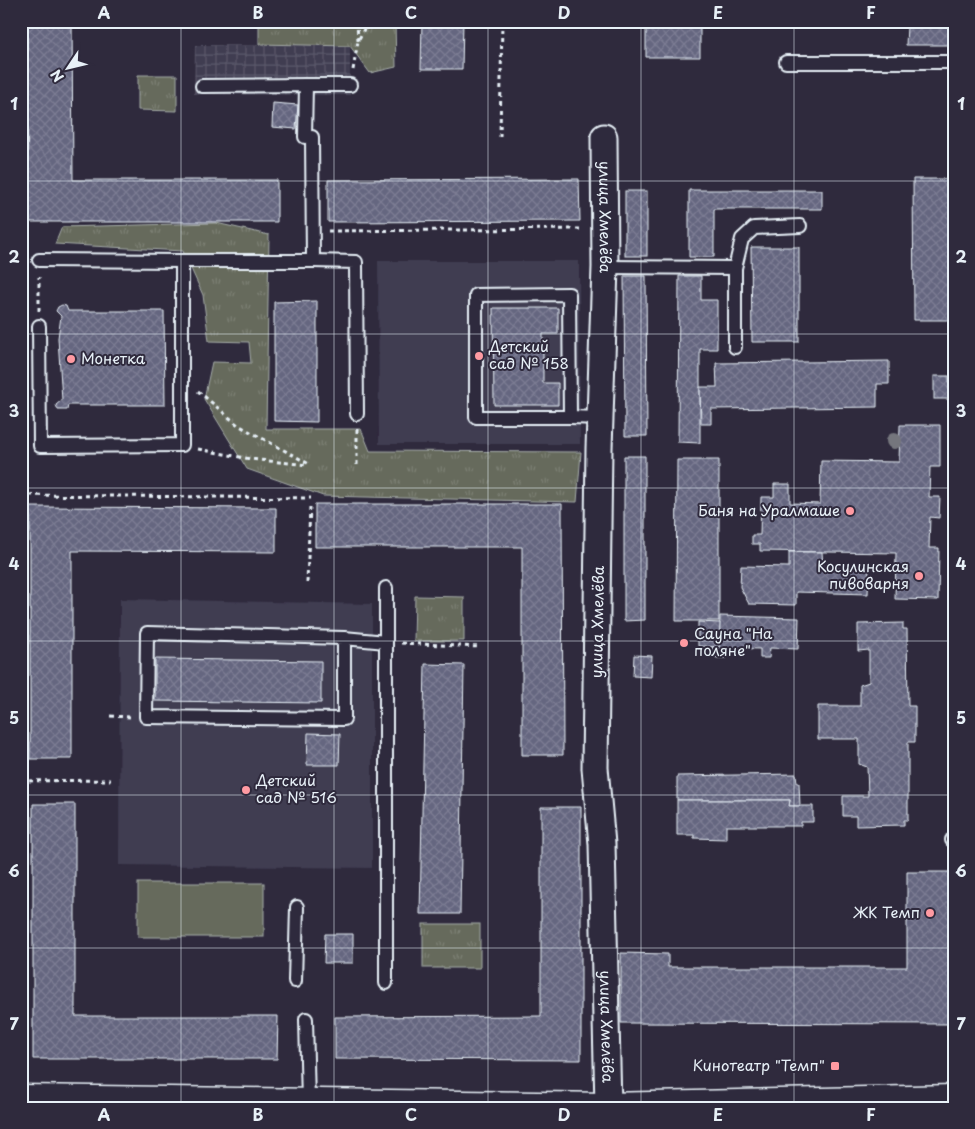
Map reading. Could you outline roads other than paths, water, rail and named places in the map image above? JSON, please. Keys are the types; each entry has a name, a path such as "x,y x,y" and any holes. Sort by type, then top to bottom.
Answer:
{"main road":[{"path":"21,1098 86,1104 308,1102 347,1105 608,1107 954,1100"}],"street":[{"name":"улица Хмелёва","path":"604,137 605,267 600,418 595,768 602,844 608,1107"}],"lane":[{"path":"786,62 954,62"},
{"path":"306,85 313,261"},
{"path":"202,86 350,85"},
{"path":"734,347 735,268 742,239 754,228 800,226"},
{"path":"40,260 356,262 356,414"},
{"path":"39,326 40,446 182,445 182,261"},
{"path":"605,267 735,268"},
{"path":"570,417 569,294 476,294 476,417 600,418"},
{"path":"386,588 386,983"},
{"path":"344,638 344,719 146,718 147,633 344,638 386,642"},
{"path":"296,981 297,908"},
{"path":"306,1020 308,1102"}],"place":[{"name":"Детский сад № 158","path":"479,356"},
{"name":"Монетка","path":"71,359"},
{"name":"Баня на Уралмаше","path":"850,511"},
{"name":"Косулинская пивоварня","path":"919,576"},
{"name":"Сауна \"На поляне\"","path":"684,643"},
{"name":"Детский сад № 516","path":"246,790"},
{"name":"ЖК Темп","path":"930,913"},
{"name":"Кинотеатр \"Темп\"","path":"835,1066"}]}
